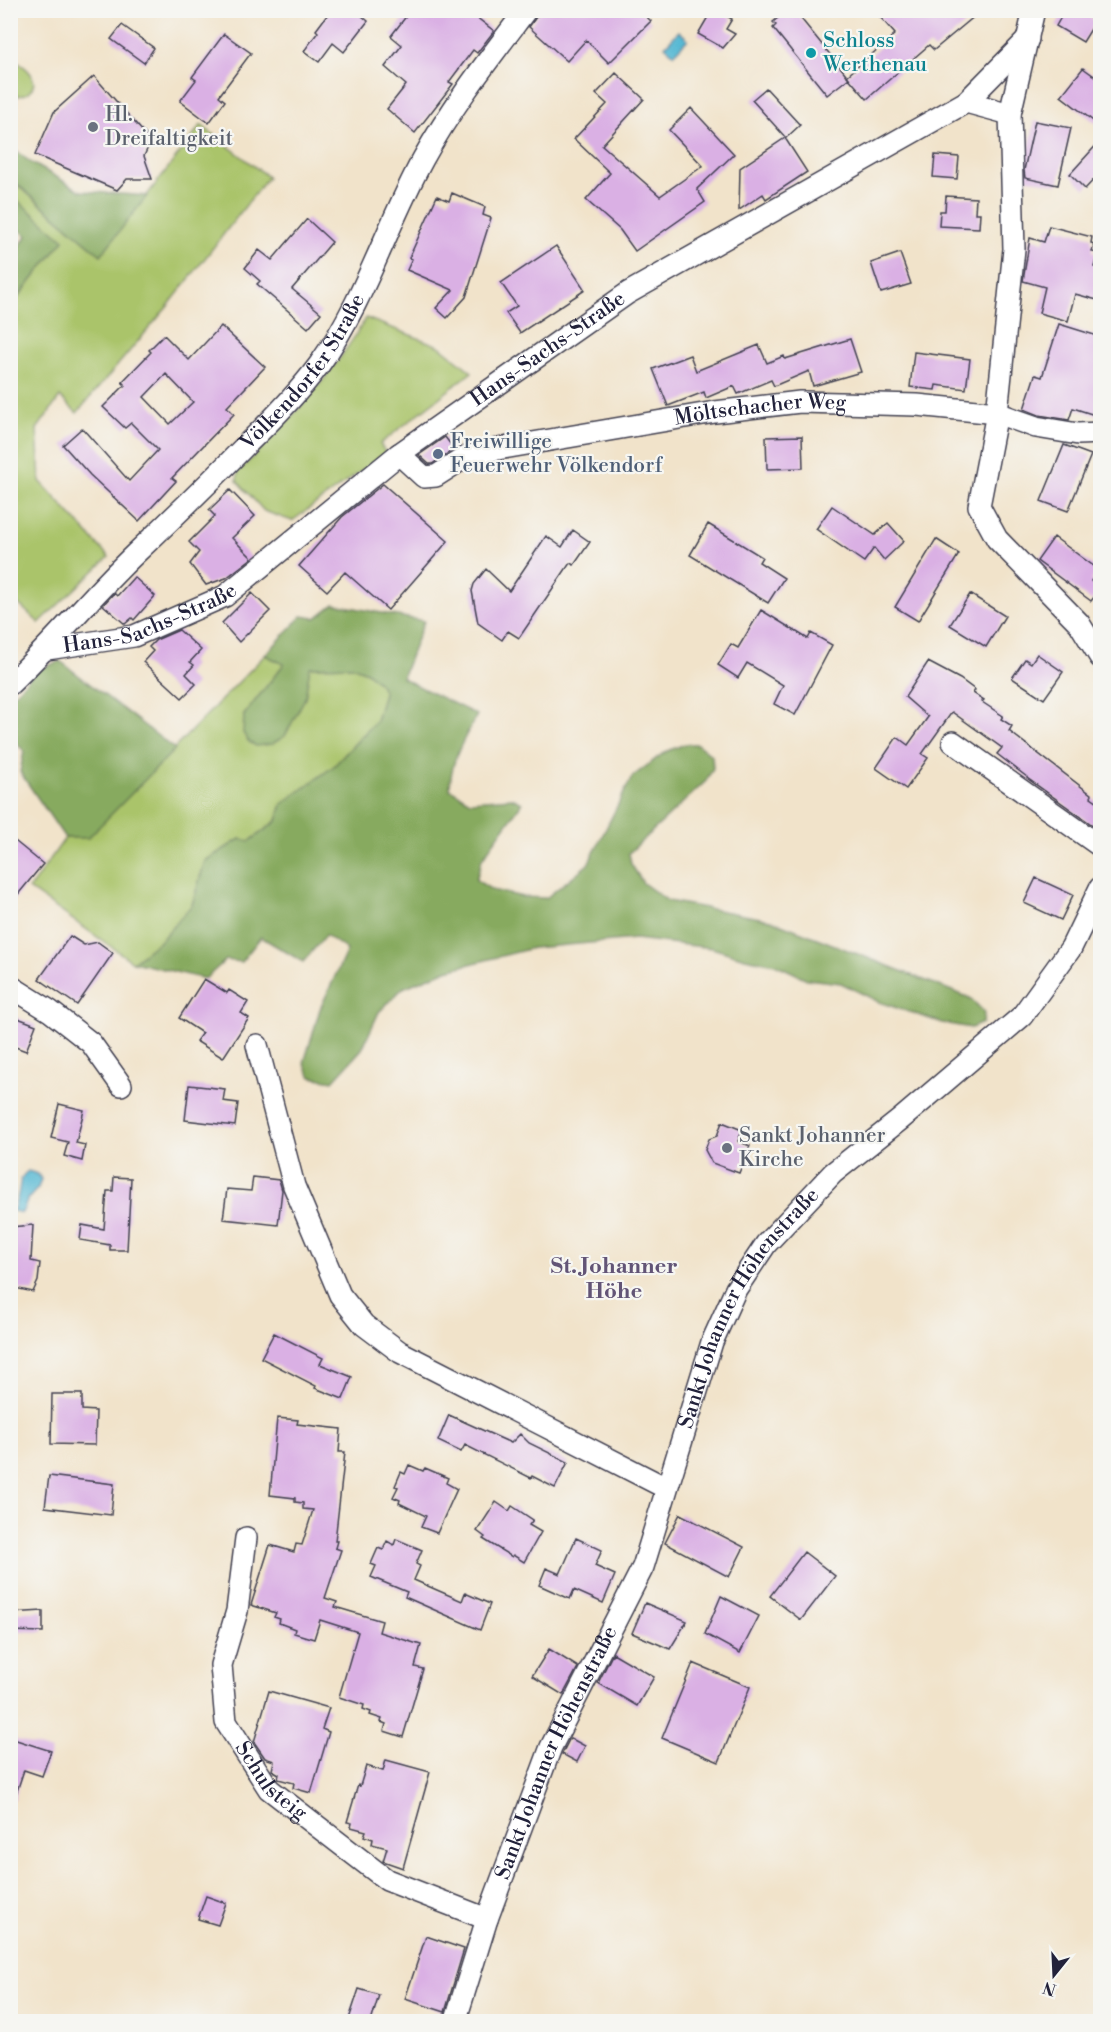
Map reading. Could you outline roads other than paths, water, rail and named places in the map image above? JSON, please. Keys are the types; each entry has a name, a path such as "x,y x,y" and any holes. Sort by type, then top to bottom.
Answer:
{"street":[{"name":"Völkendorfer Straße","path":"10,684 46,649 116,573 284,407 317,367 338,336 357,300 423,159 462,94 526,10"},
{"path":"1034,10 1010,114 1014,249 997,413 979,506 997,539 1079,623 1101,657"},
{"name":"Hans-Sachs-Straße","path":"46,649 134,636 225,596 399,454 628,293 966,102 1029,39"},
{"path":"966,102 1010,114"},
{"name":"Möltschacher Weg","path":"399,454 424,477 436,476 464,458 486,451 715,412 800,402 917,405 997,413 1036,427 1078,435 1101,433"},
{"path":"953,742 1101,846"},
{"name":"Sankt Johanner Höhenstraße","path":"455,2022 487,1919 551,1747 643,1567 712,1342 736,1289 765,1244 833,1173 901,1119 1022,1016 1071,948 1101,888"},
{"path":"10,986 50,1011 91,1043 121,1085"},
{"path":"257,1045 294,1186 340,1295 364,1325 400,1352 666,1488"},
{"name":"Schulsteig","path":"246,1538 237,1611 221,1665 226,1722 269,1789 387,1880 487,1919"}],"water":[{"path":"679,31 688,39 674,54 665,46"},
{"path":"28,1171 38,1174 41,1179 38,1188 28,1199 22,1213 13,1211 21,1179"}],"place":[{"name":"Schloss Werthenau","path":"811,53"},
{"name":"Hl. Dreifaltigkeit","path":"93,127"},
{"name":"Freiwillige Feuerwehr Völkendorf","path":"438,454"},
{"name":"Sankt Johanner Kirche","path":"727,1148"}],"district":[{"name":"St. Johanner Höhe","path":"614,1278"}]}
